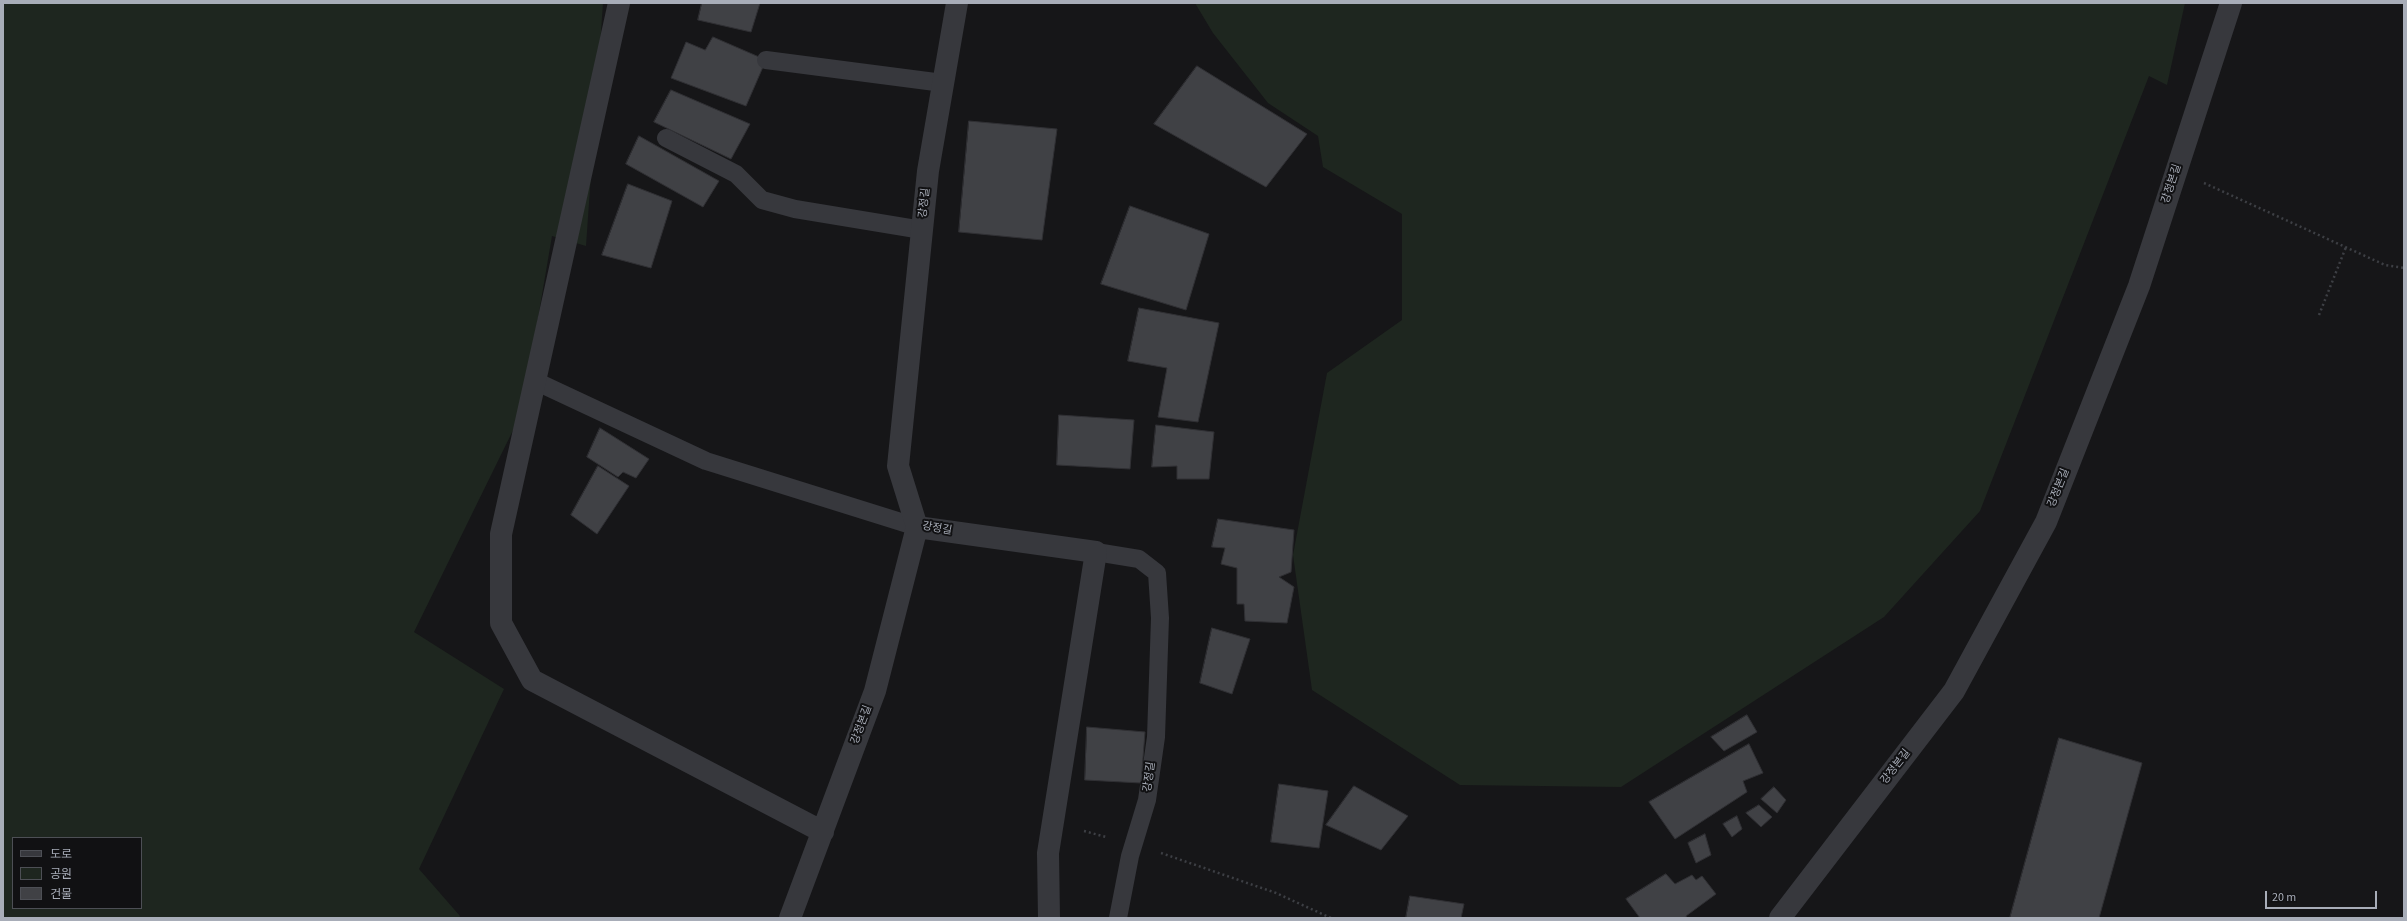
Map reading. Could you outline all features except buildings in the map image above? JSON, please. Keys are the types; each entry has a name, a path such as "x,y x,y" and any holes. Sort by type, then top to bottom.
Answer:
{"street":[{"path":"619,3 501,534 501,623 532,680 823,832"},
{"name":"강정길","path":"956,3 928,171 898,466 917,527 1096,552"},
{"name":"강정본길","path":"1780,918 1954,691 2046,522 2139,286 2231,3"},
{"name":"강정본길","path":"790,918 875,691 917,527"},
{"path":"1049,918 1048,853 1096,552"}],"lane":[{"path":"766,60 943,83"},
{"path":"666,138 736,174 762,200 795,209 922,230"},
{"path":"535,381 706,461 917,527"},
{"name":"강정길","path":"1096,552 1139,559 1157,573 1160,618 1156,737 1147,800 1133,845 1118,918"}],"path":[{"path":"2177,171 2385,265 2404,268"},
{"path":"2319,315 2346,247"},
{"path":"1053,822 1133,845 1276,893 1331,918"}],"green space":[{"path":"3,3 603,3 586,246 552,236 522,412 414,632 504,689 419,869 460,916 459,918 3,918"},
{"path":"1195,3 2185,3 2167,85 2149,76 1980,511 1884,617 1621,787 1460,785 1312,690 1293,555 1327,373 1402,320 1402,214 1323,167 1318,136 1268,103 1213,33"}]}
